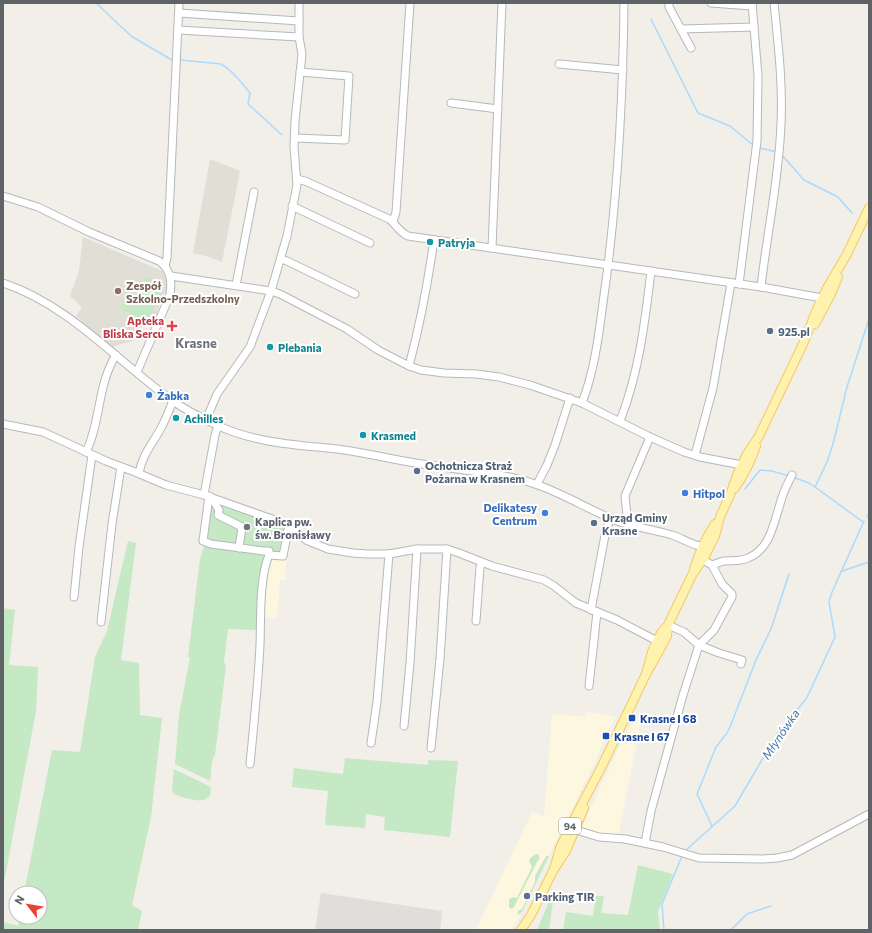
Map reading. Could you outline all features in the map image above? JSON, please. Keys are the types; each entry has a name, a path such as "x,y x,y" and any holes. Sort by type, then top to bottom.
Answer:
{"main road":[{"name":"94","path":"803,344 831,294 847,254 869,208"},
{"name":"94","path":"730,495 742,478 751,460 759,436 803,344 822,298 847,254"},
{"name":"94","path":"554,869 560,848 570,826 592,786 646,674 658,653 665,638 668,625 692,576 704,558 711,543 720,517 747,454 759,436"},
{"name":"94","path":"692,576 697,557 709,533 720,517"},
{"name":"94","path":"646,674 652,652 661,633 668,625"},
{"name":"94","path":"521,930 531,915 554,869 566,851 576,830 592,786"},
{"name":"94","path":"528,930 531,915"}],"street":[{"path":"165,266 167,258 179,3"},
{"path":"206,420 217,394 250,347 271,291 281,259 297,179 294,138 296,103 302,54 299,37 299,3"},
{"path":"393,222 396,212 410,3"},
{"path":"492,248 502,3"},
{"path":"582,402 597,347 608,265 617,176 623,70 624,3"},
{"path":"669,3 669,7 691,48"},
{"path":"711,3 752,4 758,76 757,142 739,284"},
{"path":"761,287 775,185 781,126 782,92 774,3"},
{"path":"179,13 299,21"},
{"path":"681,29 754,27"},
{"path":"178,30 299,37"},
{"path":"559,64 623,70"},
{"path":"294,138 345,140 350,76 300,72"},
{"path":"451,103 498,109"},
{"path":"297,179 305,181 393,222 399,230 408,236 761,287 822,298 831,294"},
{"path":"236,285 254,192"},
{"path":"3,196 38,207 89,232 151,258 165,266 171,276 170,295 137,372"},
{"path":"292,206 370,243"},
{"path":"409,366 416,340 434,240"},
{"path":"281,259 355,294"},
{"path":"620,421 632,384 638,359 651,271"},
{"path":"171,276 271,291 280,294 347,329 378,350 409,366 421,370 444,373 476,374 499,377 530,385 582,402 650,437 695,456 742,465 751,460"},
{"path":"3,283 30,294 54,307 173,401 218,426 273,442 359,452 422,464 501,475 537,484 550,489 626,524 672,535 702,547 711,543"},
{"path":"695,456 713,388 731,283"},
{"path":"822,298 824,308"},
{"path":"74,597 89,454 104,382 110,364 116,355"},
{"path":"537,484 555,445 570,398"},
{"path":"139,473 141,462 145,453 161,428 173,401"},
{"path":"3,424 43,432 89,454 166,485 208,496 289,525 306,540 328,549 352,554 389,554 417,549 447,549 459,552 482,563 544,580 576,603 625,624 657,641 662,641 665,638"},
{"path":"218,426 215,435 203,541 211,544 269,551 264,577 250,764"},
{"path":"626,524 628,515 624,496 650,437"},
{"path":"742,465 742,478"},
{"path":"101,622 112,524 121,467"},
{"path":"712,565 721,561 741,561 750,558 760,551 773,529 784,492 792,475"},
{"path":"208,496 219,510 218,515 242,527 239,548"},
{"path":"589,686 594,611 606,530 611,518"},
{"path":"269,555 283,556 289,525"},
{"path":"645,843 651,811 683,695 699,645 714,630 732,597 732,594 718,578 712,565 704,558 702,547"},
{"path":"404,726 410,663 417,549"},
{"path":"431,748 440,659 447,549"},
{"path":"371,743 377,702 389,554"},
{"path":"476,621 480,567 482,563"},
{"path":"668,625 684,632 699,645 742,660 741,664"},
{"path":"657,641 658,653"},
{"path":"576,830 599,837 645,843 699,858 763,860 785,857 801,851 869,814"}],"shaded area":[{"path":"210,159 240,171 222,262 193,253"},
{"name":"Zespół Szkolno-Przedszkolny","path":"83,237 160,270 165,274 167,287 155,317 150,324 143,322 140,333 142,338 112,347 76,316 82,307 70,296 79,271"},
{"path":"272,558 286,561 285,580 280,580 277,618 262,618 266,570"},
{"path":"586,712 616,717 512,930 476,930 532,812 544,817 552,714 585,717"},
{"path":"634,720 641,721 618,837 579,833 619,747"},
{"path":"321,893 442,911 440,930 315,930"}],"green space":[{"path":"145,277 164,284 148,322 130,314"},
{"path":"127,292 136,295 129,313 120,309"},
{"path":"213,501 238,509 283,527 285,533 281,553 266,552 262,577 259,630 228,629 224,662 226,666 215,755 212,761 210,781 175,764 179,715 190,657 188,657 200,559 206,540 210,502"},
{"path":"128,541 136,543 121,660 139,663 140,715 162,718 151,817 132,905 142,911 138,930 3,930 3,922 8,923 8,925 18,926 48,925 48,885 26,885 52,750 80,752 95,657 107,631"},
{"path":"3,608 15,610 9,665 38,667 36,711 3,888"},
{"path":"345,758 428,765 428,760 458,761 450,837 384,830 385,817 366,814 365,828 325,825 328,791 292,787 294,768 343,774"},
{"path":"174,769 211,787 210,796 205,800 197,800 174,794 172,789"},
{"path":"538,854 540,858 514,907 511,909 509,907 509,899 514,897 517,898 532,867 529,861 533,856"},
{"path":"546,856 549,856 522,912 517,915 518,911 522,909 535,882 535,876"},
{"path":"638,865 673,874 658,912 660,930 563,930 566,912 593,916 596,896 604,896 601,913 628,915"},
{"path":"552,894 554,894 549,930 537,930"}],"waterway":[{"path":"96,3 131,36 174,60"},
{"path":"651,19 698,113 730,126 753,145"},
{"path":"180,60 221,64 237,77 250,93 248,104 282,135"},
{"path":"760,148 777,152"},
{"path":"781,154 804,180 838,197 852,213"},
{"path":"863,522 815,487 827,462 833,444 847,387 869,319"},
{"path":"745,489 760,470 772,471 789,476"},
{"path":"793,477 815,487"},
{"name":"Młynówka","path":"685,851 735,806 777,734 806,699 835,637 829,602 832,592 864,521"},
{"path":"842,571 869,562"},
{"path":"712,826 697,794 716,747 730,727 756,660 771,629 789,574"},
{"name":"Młynówka","path":"664,930 662,904 682,856"},
{"path":"731,930 747,914 771,906"}],"place":[{"name":"Patryja","path":"430,242"},
{"name":"Zespół Szkolno-Przedszkolny","path":"118,291"},
{"name":"Apteka Bliska Sercu","path":"172,326"},
{"name":"925.pl","path":"770,331"},
{"name":"Plebania","path":"270,347"},
{"name":"Żabka","path":"149,395"},
{"name":"Achilles","path":"176,418"},
{"name":"Krasmed","path":"363,435"},
{"name":"Ochotnicza Straż Pożarna w Krasnem","path":"417,471"},
{"name":"Hitpol","path":"685,493"},
{"name":"Delikatesy Centrum","path":"545,513"},
{"name":"Urząd Gminy Krasne","path":"594,523"},
{"name":"Kaplica pw. św. Bronisławy","path":"247,527"},
{"name":"Krasne I 68","path":"632,718"},
{"name":"Krasne I 67","path":"606,736"},
{"name":"Parking TIR","path":"527,896"}],"district":[{"name":"Krasne","path":"196,343"}]}
